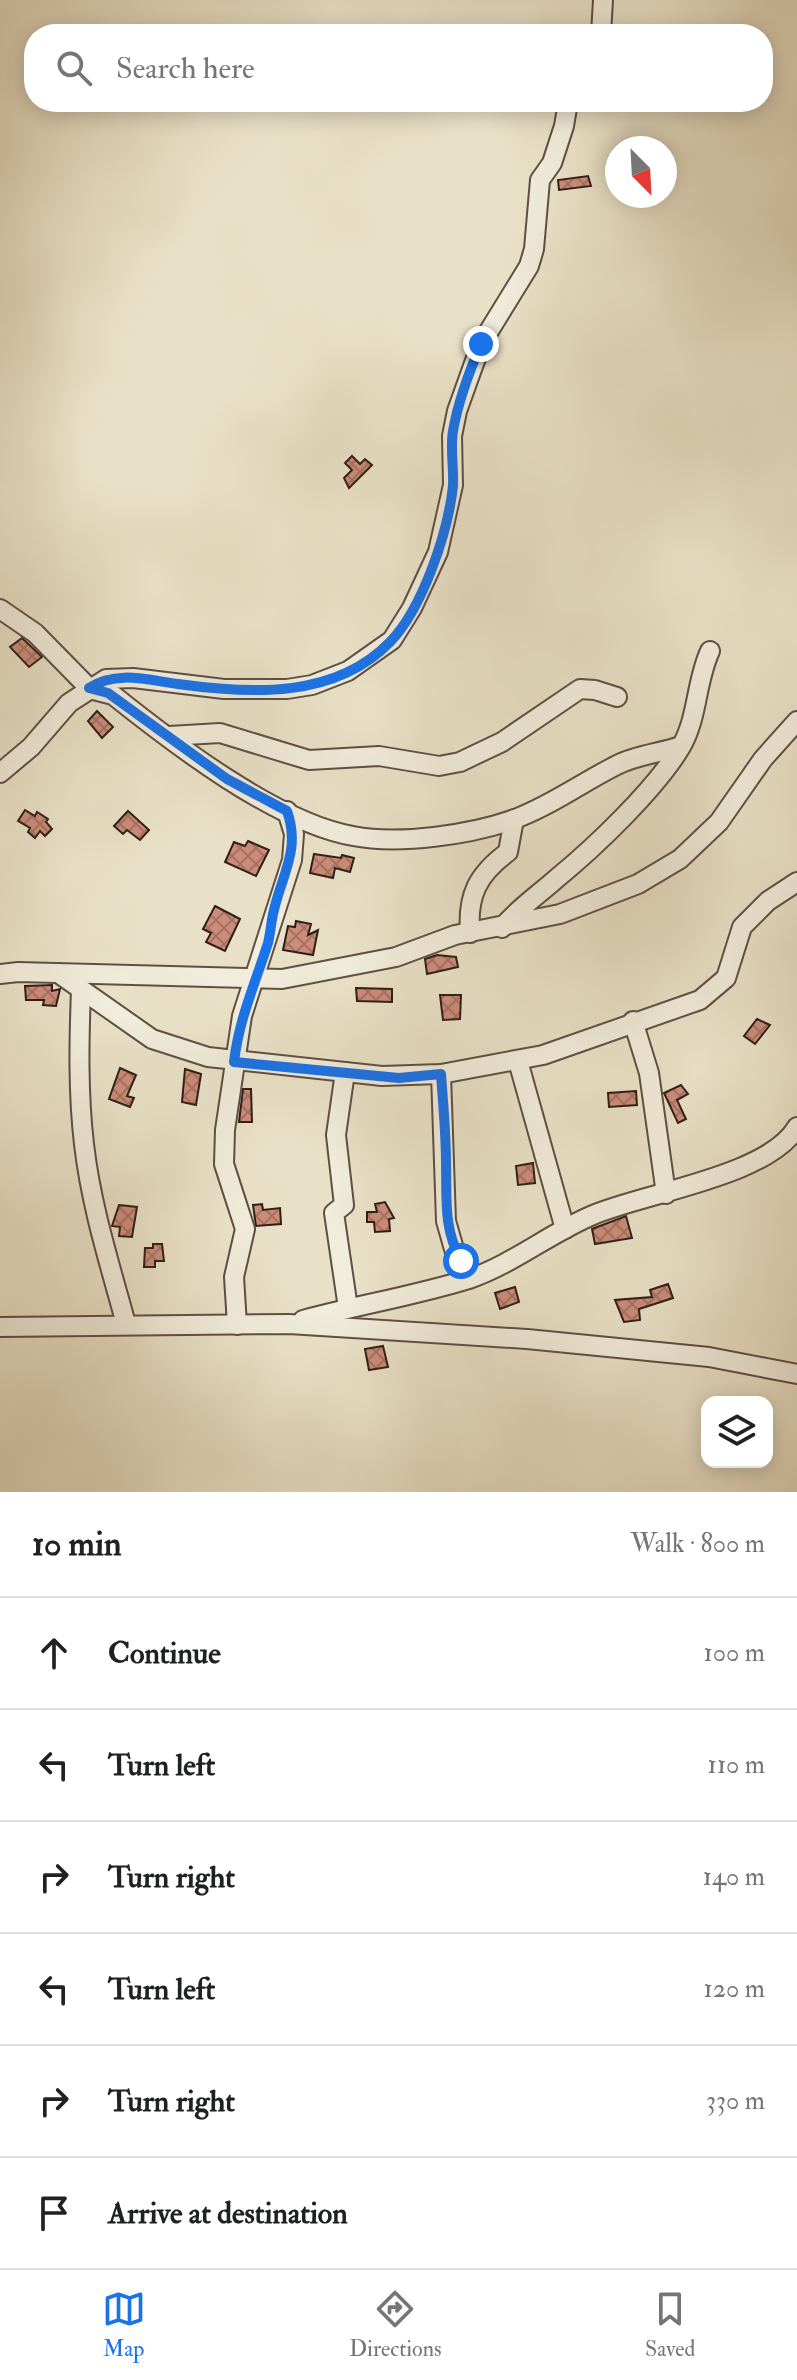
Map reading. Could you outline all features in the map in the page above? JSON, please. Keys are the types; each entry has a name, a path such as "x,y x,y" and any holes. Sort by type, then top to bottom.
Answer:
{"street":[{"path":"602,24 603,0"},
{"path":"0,773 31,747 57,713 106,679 133,678 224,689 287,689 312,685 348,671 392,640 412,608 438,552 453,485 452,436 457,411 481,344 529,266 534,249 540,180 551,164 566,112"},
{"path":"0,609 35,633 89,688 108,693 227,779 335,832 385,840 471,830 514,819 550,803 620,763 681,746"},
{"path":"502,928 515,911 575,863 651,786 681,746 692,724 702,669 710,651"},
{"path":"169,736 220,733 309,760 379,756 439,766 460,762 502,742 580,689 617,697"},
{"path":"0,974 253,980 313,975 396,957 470,933 560,914 663,872 719,822 763,759 797,721"},
{"path":"237,1325 234,1277 245,1229 227,1176 224,1146 242,1016 292,860 294,834 287,811"},
{"path":"470,933 473,890 487,867 508,852 514,819"},
{"path":"58,973 152,1039 169,1047 234,1062 399,1078 441,1074 518,1061 690,1004 719,987 726,978 742,927 768,901 797,882"},
{"path":"81,990 80,1095 84,1147 97,1220 126,1324"},
{"path":"633,1021 649,1073 666,1194"},
{"path":"518,1061 565,1229"},
{"path":"345,1072 336,1135 344,1205 334,1214 348,1308"},
{"path":"441,1074 446,1221 454,1249 473,1277"},
{"path":"289,1324 414,1295 473,1277 606,1210 666,1194 758,1159 785,1141 797,1127"},
{"path":"0,1327 289,1324 527,1339 709,1357 797,1374"}],"building":[{"path":"588,176 591,186 559,190 558,180"},
{"path":"352,456 360,464 365,459 372,465 349,488 344,478 352,470 345,463"},
{"path":"22,638 42,657 29,667 10,647"},
{"path":"97,711 113,727 102,738 88,721"},
{"path":"25,810 35,816 37,812 48,819 46,822 52,829 45,836 40,831 35,838 28,832 30,828 18,821"},
{"path":"128,811 149,830 140,840 127,830 123,834 114,826"},
{"path":"248,841 269,850 256,876 225,862 234,842 245,846"},
{"path":"314,854 354,858 350,872 335,868 333,878 310,873"},
{"path":"215,906 240,919 225,951 206,942 211,933 203,929"},
{"path":"296,921 311,924 308,935 318,930 313,955 283,950 288,926 295,927"},
{"path":"437,955 456,957 458,967 427,974 425,959"},
{"path":"52,985 52,991 60,989 56,1006 43,1005 44,1000 26,1000 25,986"},
{"path":"356,988 392,989 392,1002 357,1001"},
{"path":"440,995 461,995 460,1019 443,1020"},
{"path":"757,1019 770,1025 755,1044 744,1036"},
{"path":"120,1068 136,1075 127,1096 134,1098 130,1107 109,1099"},
{"path":"185,1069 201,1074 196,1105 182,1102"},
{"path":"681,1085 688,1094 677,1100 686,1119 678,1123 664,1093"},
{"path":"243,1089 251,1089 252,1122 239,1122"},
{"path":"636,1091 637,1105 609,1107 608,1093"},
{"path":"533,1163 535,1183 518,1185 516,1166"},
{"path":"385,1202 394,1218 389,1219 390,1231 375,1232 374,1222 367,1222 367,1212 377,1212 375,1204"},
{"path":"262,1204 263,1210 280,1208 281,1224 256,1226 253,1205"},
{"path":"119,1205 137,1207 132,1237 119,1236 120,1227 112,1226"},
{"path":"626,1216 632,1238 595,1244 592,1229"},
{"path":"153,1244 162,1244 164,1261 155,1261 155,1267 144,1267 145,1248 153,1248"},
{"path":"668,1284 673,1298 639,1309 640,1320 624,1322 615,1300 652,1297 650,1290"},
{"path":"515,1287 519,1302 500,1309 495,1293"},
{"path":"383,1346 388,1367 369,1370 365,1349"}],"route":[{"path":"461,1261 449,1236 444,1210 446,1164 441,1074 399,1078 234,1062 247,995 267,945 278,893 292,860 294,834 287,811 227,779 108,693 89,688 106,679 133,678 224,689 287,689 333,678 378,653 402,625 438,552 453,485 452,436 457,411 481,344"}]}
